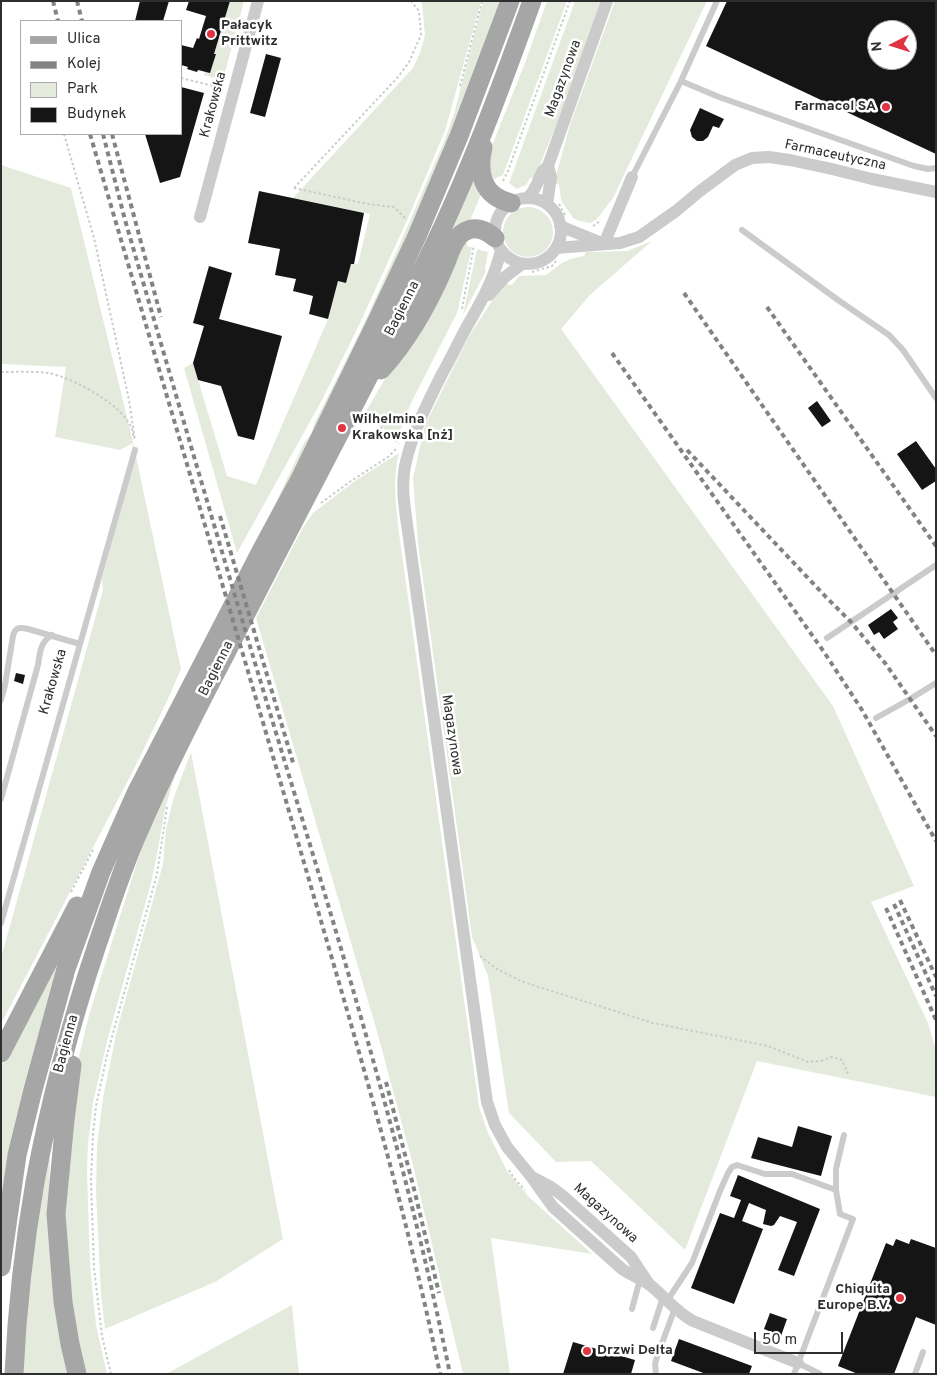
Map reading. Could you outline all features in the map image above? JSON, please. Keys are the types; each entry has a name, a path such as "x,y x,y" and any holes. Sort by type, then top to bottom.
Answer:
{"main road":[{"name":"Bagienna","path":"1,1267 17,1155 32,1090 66,969 100,872 136,793 189,690 214,658 267,555 300,479 377,322 459,136 510,1"},
{"name":"Bagienna","path":"14,1374 19,1297 35,1183 59,1071 82,989 110,906 137,835 211,682 216,638 267,555 365,384 431,253 492,112 532,1"},
{"path":"492,112 480,160 483,180 491,194 501,200 519,200"},
{"path":"365,384 388,362 426,308 456,240 464,232 475,237 486,231 498,244"},
{"path":"1,1053 81,898 100,872"},
{"path":"77,1374 63,1302 56,1214 64,1120 82,989"}],"street":[{"name":"Krakowska","path":"200,218 258,1"},
{"name":"Magazynowa","path":"519,200 532,193 542,172 548,166 607,1"},
{"name":"Farmaceutyczna","path":"558,252 620,243 639,237 676,211 734,165 752,158 769,157 790,160 936,192"},
{"name":"Magazynowa","path":"546,204 551,177 548,166"},
{"path":"563,221 558,252 525,268 506,256 498,244 495,230 500,214 505,208 519,200 534,199 546,204 563,221 604,244 632,177"},
{"name":"Magazynowa","path":"498,244 492,280 424,410 411,444 405,467 404,482 410,546 487,1102 499,1133 507,1147 530,1175 563,1196 631,1257 645,1282 668,1302 693,1321 796,1368"},
{"name":"Magazynowa","path":"482,302 505,277 525,268"}],"lane":[{"path":"632,177 681,82 717,1"},
{"path":"681,82 914,166 928,169 936,168"},
{"path":"742,230 888,335 903,350 936,398"},
{"name":"Krakowska","path":"1,923 135,450"},
{"path":"827,638 936,565"},
{"path":"1,700 14,631 17,628 21,627 80,644"},
{"path":"1,799 38,665 41,645 52,635"},
{"path":"876,718 936,683"},
{"path":"820,1374 796,1368 854,1219 840,1214 836,1190 836,1169 844,1135"},
{"path":"653,1328 692,1263 720,1191 732,1167 737,1165 765,1174 792,1174 836,1190"},
{"path":"632,1309 645,1282"},
{"path":"656,1374 655,1364 668,1302"},
{"path":"915,1374 923,1352"}],"path":[{"path":"411,1 419,11 421,35 409,62 294,188 368,204 394,207 408,222 411,215"},
{"path":"459,92 482,1"},
{"path":"491,194 502,182 508,171 570,1"},
{"path":"182,78 234,91"},
{"path":"64,135 94,238 129,400 135,450"},
{"path":"550,188 556,190 556,197 563,221"},
{"path":"461,314 475,237"},
{"path":"525,268 538,271 552,266 558,252"},
{"path":"1,372 48,373 68,379 104,398 125,418 131,427 135,450"},
{"path":"322,502 379,464 392,454 396,448 398,444 373,420 362,422"},
{"path":"111,1374 100,1325 94,1268 91,1181 92,1141 96,1106 107,1055 154,885 163,831"},
{"path":"71,892 95,845"},
{"path":"465,944 474,949 482,958 497,969 523,982 654,1023 768,1046 808,1062 821,1061 832,1057 842,1060 848,1074"}],"green space":[{"path":"230,1 244,1 223,80 204,75 205,71 210,73"},
{"path":"420,1 481,1 445,131 360,323 322,400 237,553 184,368 193,363 227,476 256,485 329,317 338,281 346,283 351,264 358,264 370,214 293,198 413,68 425,35 422,3"},
{"path":"483,1 502,1 419,212 327,409 267,521 361,330 443,144 454,114"},
{"path":"547,1 567,1 503,175 494,179 490,184 485,163 525,63"},
{"path":"575,1 601,1 556,126 534,179 530,178 526,185 517,189 509,183"},
{"path":"615,1 707,1 613,198 596,220 590,223 573,218 561,200 559,184 554,183 570,125"},
{"path":"1,165 71,188 133,442 181,669 135,767 1,1024 1,958 103,590 102,579 120,512 133,443 120,450 55,437 66,367 1,364"},
{"path":"474,175 482,192 469,223 433,283 403,327"},
{"path":"523,207 533,207 546,214 553,227 553,237 546,250 533,257 523,257 514,253 507,246 503,237 503,227 507,218 514,211"},
{"path":"467,238 468,247 472,247 457,313 412,401 396,440 373,418 361,420"},
{"path":"652,241 590,295 561,329 833,706 914,886 871,902 928,1023 936,1051 936,1097 757,1061 685,1250 591,1161 556,1162 509,1113 488,976 472,937 418,543 413,478 425,425 468,338 492,301 507,284 512,285 519,276 546,275 562,263 584,256 586,252 627,251"},
{"path":"477,249 488,252 486,271 463,315"},
{"path":"399,453 395,483 399,533 479,1107 488,1133 507,1171 529,1197 592,1254 491,1238 510,1374 463,1374 413,1165 378,1035 256,618 302,529 313,513 355,481"},
{"path":"191,752 283,1239 215,1282 105,1329 101,1294 96,1193 97,1145 103,1098 117,1030 163,864 166,829 174,797"},
{"path":"172,774 175,775 165,809 151,883 107,1041 93,1103 87,1170 90,1265 96,1325 107,1374 85,1374 73,1317 64,1230 76,1069 89,1015 138,859 149,827"},
{"path":"62,950 1,1218 1,1067"},
{"path":"50,1146 49,1205 70,1374 21,1374 32,1250"},
{"path":"292,1305 299,1374 166,1374"}],"building":[{"path":"140,1 169,1 163,20 135,20"},
{"name":"Pałacyk Prittwitz","path":"189,1 230,1 210,73 198,70 197,72 182,65 182,45 193,48 197,38 199,39 206,16 186,10"},
{"name":"Farmacol SA","path":"727,1 936,1 936,154 706,46"},
{"path":"266,54 281,58 265,117 250,113"},
{"path":"182,87 204,93 180,177 160,183 145,135 182,135"},
{"path":"700,108 724,119 719,128 713,126 708,137 703,141 697,141 692,137 690,130"},
{"path":"259,191 364,213 354,264 351,264 346,283 338,281 328,319 309,314 313,296 293,291 296,279 275,275 280,249 248,243"},
{"path":"209,266 232,273 219,319 282,336 254,440 238,436 221,386 198,380 193,363 204,326 193,323"},
{"path":"817,401 831,421 822,427 808,408"},
{"path":"916,441 936,469 936,481 922,490 897,454"},
{"path":"891,609 898,618 893,622 898,629 884,639 879,632 874,635 868,625"},
{"path":"16,673 25,675 23,684 14,681"},
{"path":"798,1126 832,1136 821,1176 751,1158 758,1137 792,1147"},
{"path":"738,1175 820,1209 794,1276 778,1270 797,1222 780,1216 774,1225 763,1224 766,1210 749,1203 742,1221 763,1229 734,1304 691,1288 720,1213 734,1218 741,1200 730,1196"},
{"name":"Chiquita Europe B.V.","path":"896,1239 909,1244 911,1239 936,1248 936,1325 916,1317 894,1374 858,1374 838,1366 886,1243 893,1246"},
{"path":"770,1313 787,1319 781,1336 764,1329"},
{"path":"679,1339 752,1366 749,1374 706,1374 671,1361"},
{"name":"Drzwi Delta","path":"573,1342 635,1360 631,1374 563,1374"}],"railway":[{"path":"53,1 58,20"},
{"path":"77,1 82,20"},
{"path":"90,135 356,1040 409,1240 440,1374"},
{"path":"103,135 125,220 163,351 372,1058 414,1216 450,1374"},
{"path":"112,135 161,317"},
{"path":"684,293 936,655"},
{"path":"767,307 936,546"},
{"path":"612,353 824,652 862,710 936,841"},
{"path":"687,450 851,622 885,663 936,736"},
{"path":"220,516 294,766"},
{"path":"900,900 936,977"},
{"path":"894,904 936,996"},
{"path":"886,908 936,1020"},
{"path":"386,1082 439,1293"}],"place":[{"name":"Pałacyk Prittwitz","path":"211,34"},
{"name":"Farmacol SA","path":"886,107"},
{"name":"Wilhelmina Krakowska [nż]","path":"342,428"},
{"name":"Chiquita Europe B.V.","path":"900,1298"},
{"name":"Drzwi Delta","path":"587,1351"}]}
